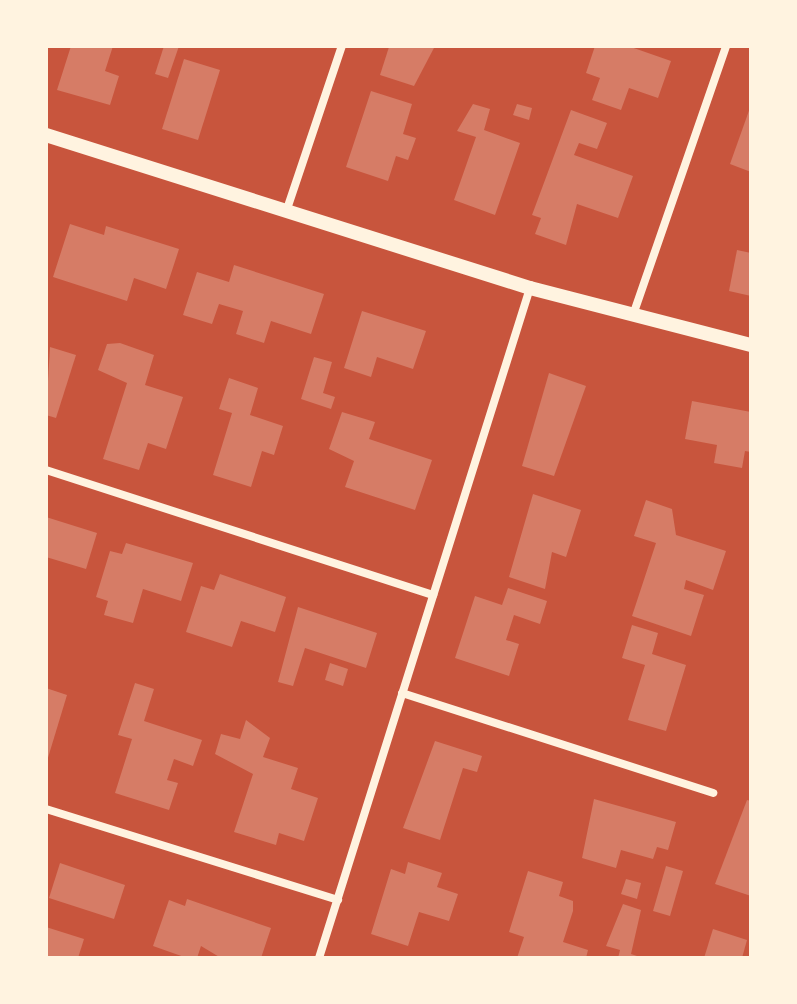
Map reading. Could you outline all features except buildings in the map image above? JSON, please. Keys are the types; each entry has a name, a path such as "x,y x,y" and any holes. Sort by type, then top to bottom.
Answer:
{"street":[{"path":"286,212 342,46"},
{"path":"633,315 726,46"},
{"path":"46,135 530,288 751,345"},
{"path":"319,958 530,288"},
{"path":"46,470 433,595"},
{"path":"402,693 713,793"},
{"path":"46,809 338,900"}]}
